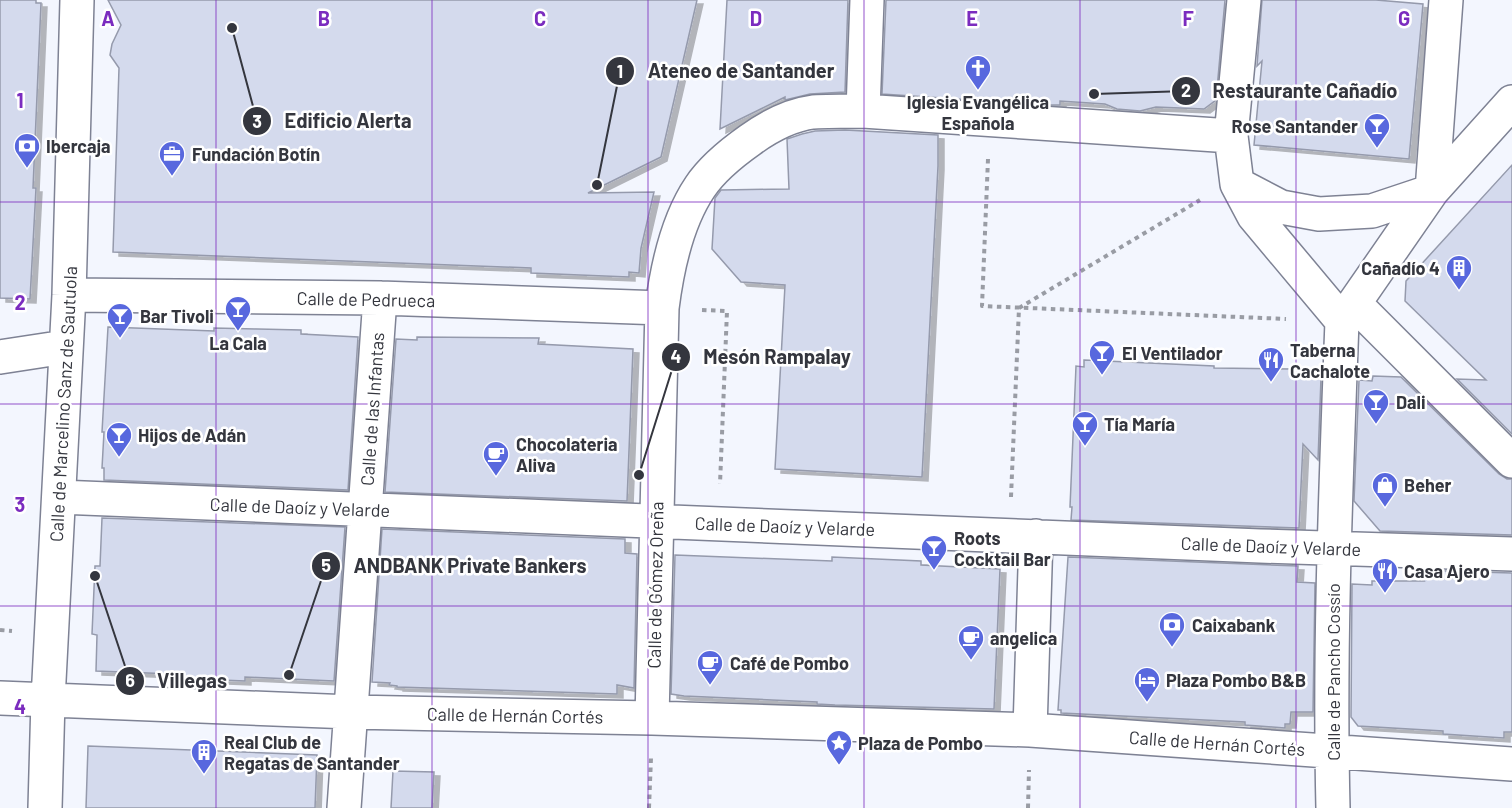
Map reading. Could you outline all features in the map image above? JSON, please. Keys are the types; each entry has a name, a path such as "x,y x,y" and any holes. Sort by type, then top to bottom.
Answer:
{"street":[{"name":"Calle de Marcelino Sanz de Sautuola","path":"45,808 48,700 69,295 77,0"},
{"path":"863,111 867,0"},
{"path":"1244,0 1231,136 1237,184 1254,216 1349,313 1512,461"},
{"path":"1432,191 1446,0"},
{"path":"1349,313 1432,191 1512,102"},
{"name":"Calle de Gómez Oreña","path":"652,718 662,308 665,284 680,229 701,184 731,154 766,128 811,112 863,111 1231,136"},
{"path":"1237,184 1281,207 1319,214 1372,212 1432,191"},
{"name":"Calle de Pedrueca","path":"69,295 380,298 662,308"},
{"name":"Calle de las Infantas","path":"344,808 380,298"},
{"name":"Calle de Pancho Cossío","path":"1333,808 1333,549 1349,313"},
{"path":"0,357 65,347"},
{"name":"Calle de Daoíz y Velarde","path":"58,497 1333,549 1512,554"},
{"path":"1023,536 1030,730"},
{"name":"Calle de Hernán Cortés","path":"0,698 351,712 652,718 1030,730 1512,764"}],"path":[{"path":"988,164 982,306 1349,313"},
{"path":"1019,308 1214,191 1237,184"},
{"path":"662,308 727,311 717,524"},
{"path":"1019,308 1023,536"},
{"path":"649,808 652,718"}],"building":[{"path":"0,0 36,0 36,3 41,3 33,188 36,188 30,299 0,298"},
{"path":"108,0 697,0 661,157 588,193 654,192 641,248 639,273 629,272 629,277 531,273 531,268 113,252 119,68 110,55 112,44 121,25"},
{"path":"727,0 848,0 845,92 810,94 785,100 785,97 720,129"},
{"path":"886,0 1225,0 1216,100 1204,109 1156,107 1140,111 1117,109 1105,104 1060,101 1060,105 1050,105 882,94"},
{"path":"1262,0 1376,0 1423,4 1409,159 1254,145 1262,61 1257,66"},
{"path":"845,130 938,135 922,477 775,469 785,285 741,282 712,249 715,198 721,190 789,189 787,139 815,131"},
{"name":"Cañadío 4","path":"1512,165 1512,434 1457,379 1486,380 1405,301 1406,281"},
{"path":"108,327 214,331 214,328 301,330 301,334 358,337 348,490 104,480 104,468 102,468 104,432 102,432"},
{"path":"417,337 539,338 538,344 633,349 627,501 385,492 396,339 417,340"},
{"path":"1084,360 1214,366 1214,368 1292,369 1291,375 1321,378 1318,460 1303,444 1299,528 1071,520 1076,366 1084,367"},
{"path":"1373,376 1401,377 1499,474 1512,479 1512,535 1380,531 1354,501 1359,380 1372,381"},
{"path":"102,518 345,527 334,681 245,677 245,681 173,678 173,674 96,671 97,635 92,634 95,566 100,566"},
{"path":"382,529 625,539 625,553 637,554 634,688 617,685 617,694 397,687 389,685 390,683 372,682"},
{"path":"675,555 832,561 832,557 921,561 921,565 1000,569 994,709 835,705 671,694"},
{"path":"1068,557 1298,566 1297,582 1315,583 1313,712 1291,712 1290,724 1285,724 1285,728 1245,725 1245,722 1061,713 1061,710 1058,710"},
{"path":"1414,570 1512,573 1512,732 1504,732 1504,738 1443,734 1443,731 1358,726 1351,717 1352,584 1372,585 1372,581 1424,581"},
{"name":"Real Club de Regatas de Santander","path":"88,746 317,755 315,808 86,808"},
{"path":"393,771 434,772 432,808 391,808"}],"place":[{"name":"Edificio Alerta","path":"232,28"},
{"name":"Iglesia Evangélica Española","path":"978,91"},
{"name":"Restaurante Cañadío","path":"1094,94"},
{"name":"Rose Santander","path":"1377,149"},
{"name":"Ibercaja","path":"27,169"},
{"name":"Fundación Botín","path":"172,177"},
{"name":"Ateneo de Santander","path":"597,185"},
{"name":"Cañadío 4","path":"1459,291"},
{"name":"La Cala","path":"238,332"},
{"name":"Bar Tivoli","path":"120,339"},
{"name":"El Ventilador","path":"1102,376"},
{"name":"Taberna Cachalote","path":"1271,383"},
{"name":"Dali","path":"1376,425"},
{"name":"Tía María","path":"1085,447"},
{"name":"Hijos de Adán","path":"119,458"},
{"name":"Mesón Rampalay","path":"639,475"},
{"name":"Chocolateria Aliva","path":"496,477"},
{"name":"Beher","path":"1385,508"},
{"name":"Roots Cocktail Bar","path":"934,571"},
{"name":"Villegas","path":"95,576"},
{"name":"Casa Ajero","path":"1385,594"},
{"name":"Caixabank","path":"1172,648"},
{"name":"angelica","path":"971,661"},
{"name":"ANDBANK Private Bankers","path":"289,675"},
{"name":"Café de Pombo","path":"710,686"},
{"name":"Plaza Pombo B&B","path":"1147,703"},
{"name":"Plaza de Pombo","path":"839,766"},
{"name":"Real Club de Regatas de Santander","path":"204,775"}]}
